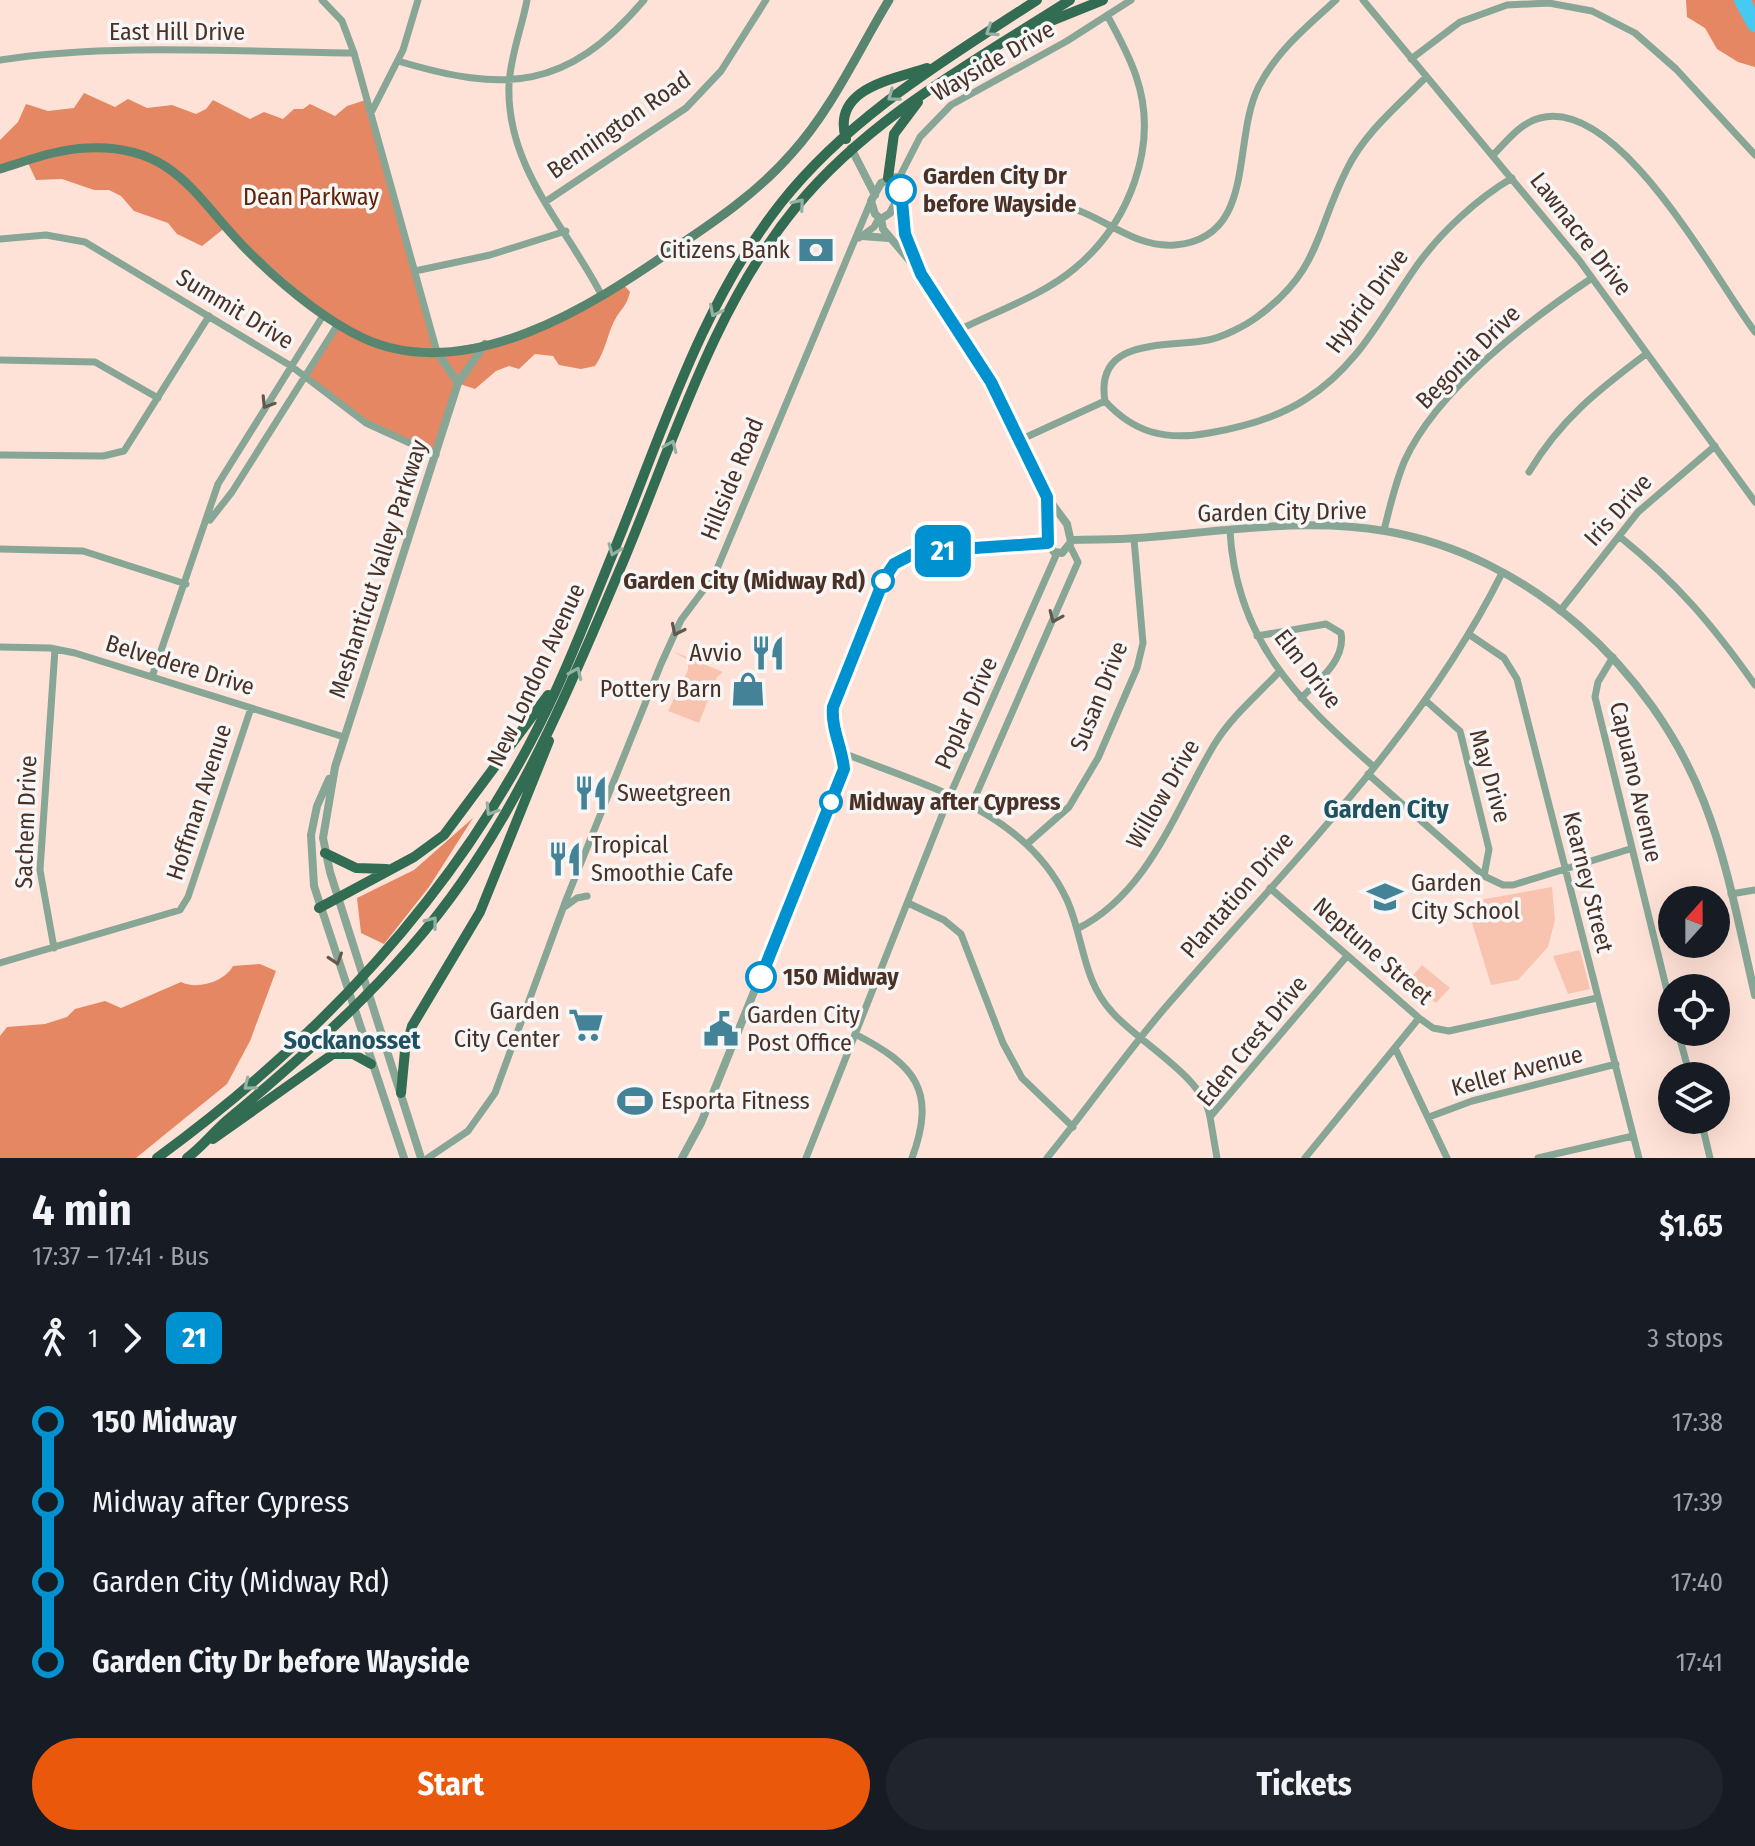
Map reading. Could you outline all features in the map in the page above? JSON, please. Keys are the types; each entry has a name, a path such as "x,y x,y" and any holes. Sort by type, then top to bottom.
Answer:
{"main road":[{"path":"0,169 73,149 108,148 151,158 186,179 251,254 338,324 381,345 437,352 485,344 555,322 602,296 734,208 794,152 823,111 889,0"},
{"path":"851,148 845,135 846,110 859,93 944,62 1037,0"},
{"path":"894,178 894,134 904,116 931,90 1070,0"},
{"path":"1015,35 1103,0"},
{"name":"New London Avenue","path":"157,1158 269,1069 348,994 435,893 486,819 532,740 561,678 654,443 712,317 766,223 812,167 845,135 892,96 944,62"},
{"name":"New London Avenue","path":"191,1155 369,993 419,938 473,866 560,708 734,301 783,223 851,148 892,114 931,90"},
{"path":"319,908 424,851 452,827 561,678"},
{"path":"401,1093 405,1051 412,1026 480,912 560,708"},
{"path":"325,853 356,868 393,868"},
{"path":"191,1155 333,1054 353,1054 371,1064"}],"street":[{"path":"322,0 342,21 354,53 437,352 458,383 485,344"},
{"path":"372,111 398,61 418,0"},
{"path":"527,0 509,82 510,127 531,182 566,231 602,296"},
{"path":"398,61 468,79 509,82 537,78 598,44 626,21 644,0"},
{"name":"Bennington Road","path":"545,202 686,108 721,71 766,0"},
{"name":"Wayside Drive","path":"894,178 913,146 943,111 1131,0"},
{"path":"1043,205 1060,204 1079,209 1112,228 1145,242 1166,246 1196,241 1220,226 1234,201 1246,120 1258,88 1288,44 1336,0"},
{"name":"Lawnacre Drive","path":"1363,0 1592,278 1755,502"},
{"path":"1592,11 1596,0"},
{"path":"1411,59 1460,22 1507,5 1549,3 1592,11 1635,33 1676,69 1755,155"},
{"path":"961,329 1073,270 1112,228 1132,189 1143,153 1144,119 1137,78 1107,15"},
{"name":"East Hill Drive","path":"0,60 49,53 96,52 354,53"},
{"path":"1022,439 1105,401 1103,388 1109,372 1125,353 1137,347 1210,340 1254,320 1283,296 1305,270 1319,243 1348,167 1393,108 1426,77"},
{"path":"1493,155 1523,125 1540,118 1580,120 1604,135 1652,185 1707,256 1755,332"},
{"path":"1746,143 1755,135"},
{"path":"851,148 890,238 961,329 1022,439 1047,497 1060,512 1069,540"},
{"path":"873,198 894,178 900,195 905,234 921,274"},
{"name":"Hybrid Drive","path":"1105,401 1123,420 1140,430 1153,434 1192,436 1263,420 1305,400 1363,349 1433,246 1481,200 1512,178"},
{"path":"880,218 890,213 900,195"},
{"name":"Hillside Road","path":"428,1158 468,1131 495,1093 665,656 681,620 714,576 788,393 860,237 873,198"},
{"name":"Hillside Road","path":"860,237 880,218"},
{"path":"415,271 490,255 566,231"},
{"name":"Summit Drive","path":"0,239 46,235 85,242 291,366 366,423 436,455"},
{"path":"860,237 890,238"},
{"name":"Begonia Drive","path":"1384,530 1406,458 1424,430 1498,349 1545,309 1592,278"},
{"path":"152,677 218,484 324,314"},
{"path":"0,455 117,454 124,451 209,316"},
{"path":"206,525 232,492 338,324"},
{"path":"1529,472 1550,437 1581,404 1646,354"},
{"path":"0,360 95,362 158,398"},
{"name":"Meshanticut Valley Parkway","path":"421,1158 325,853 323,828 344,737 458,383"},
{"name":"Iris Drive","path":"1560,611 1638,512 1715,446"},
{"path":"1047,497 1048,540 1057,553"},
{"name":"Garden City Drive","path":"843,753 832,725 833,707 884,579 903,557 917,552 1048,540 1058,530 1069,540 1134,539 1311,526 1384,530 1441,545 1502,573 1560,611 1613,657 1654,706 1704,802 1731,894 1755,995"},
{"name":"Elm Drive","path":"1230,531 1238,593 1257,636 1279,672 1371,771 1484,876"},
{"path":"1619,536 1670,578 1717,630 1755,685"},
{"name":"Susan Drive","path":"1027,844 1069,807 1098,758 1137,668 1143,643 1134,539"},
{"name":"Garden City Drive","path":"1057,553 1065,551 1069,540"},
{"name":"Poplar Drive","path":"972,804 1078,562 1069,540"},
{"path":"0,549 83,551 186,584"},
{"name":"Poplar Drive","path":"806,1158 950,795 1057,553"},
{"name":"Plantation Drive","path":"1047,1158 1140,1039 1371,771 1470,635 1502,573"},
{"path":"1257,636 1326,624 1341,633 1342,646 1338,657 1301,698"},
{"name":"Kearney Street","path":"1470,635 1504,658 1517,679 1639,1158"},
{"name":"Belvedere Drive","path":"0,647 55,649 344,737"},
{"name":"Sachem Drive","path":"54,948 40,870 55,649"},
{"name":"Capuano Avenue","path":"1613,657 1598,682 1595,697 1662,974"},
{"name":"Willow Drive","path":"1077,929 1095,920 1139,874 1182,809 1215,743 1279,672"},
{"name":"May Drive","path":"1425,700 1460,731 1489,849 1484,876"},
{"name":"Hoffman Avenue","path":"0,963 180,910 188,897 251,708"},
{"path":"682,1158 701,1123 818,835 844,769 843,753 972,804 1027,844 1067,899 1096,992 1140,1039 1202,1094 1210,1117"},
{"name":"Meshanticut Valley Parkway","path":"335,767 317,806 311,835 312,874 319,908 404,1158"},
{"path":"1484,876 1503,885 1513,885 1630,849"},
{"name":"Neptune Street","path":"1270,888 1433,1028 1449,1031 1597,998"},
{"path":"1731,894 1755,890"},
{"path":"565,908 577,898 587,896"},
{"path":"908,903 944,920 961,934 1003,1043 1022,1078 1073,1127"},
{"name":"Eden Crest Drive","path":"1217,1158 1210,1117 1347,956"},
{"path":"1305,1158 1419,1018"},
{"path":"855,1034 886,1050 907,1068 916,1083 925,1112 912,1158"},
{"path":"1396,1050 1447,1158"},
{"name":"Keller Avenue","path":"1429,1117 1472,1101 1616,1064"},
{"path":"1704,1134 1710,1158"},
{"path":"1538,1158 1633,1136"}],"shaded area":[{"path":"672,651 723,672 717,677 699,723 668,711 688,670 688,660"},
{"path":"1552,887 1555,920 1548,947 1518,980 1491,985 1470,916 1479,900"},
{"path":"1580,950 1590,989 1568,994 1553,956"},
{"path":"1422,965 1450,988 1436,1003 1409,980"}],"green space":[{"path":"1686,0 1755,0 1755,67 1738,62 1717,49 1705,28 1687,17"},
{"name":"Dean Parkway","path":"84,93 115,107 128,99 147,108 172,105 196,114 206,109 213,100 250,119 264,112 283,119 294,109 303,109 310,104 335,116 347,106 369,99 438,351 509,337 624,285 630,292 628,299 595,366 581,369 559,365 553,356 535,354 519,369 509,366 496,371 475,389 460,384 435,453 379,430 307,378 337,325 226,227 202,246 177,234 168,223 134,211 121,196 109,190 94,190 62,179 36,180 27,161 0,168 0,140 18,122 26,104 48,111 74,108"},
{"path":"473,818 429,887 384,944 361,933 357,898 414,870"},
{"path":"260,964 276,971 250,1041 227,1084 136,1158 0,1158 0,1036 7,1027 45,1024 67,1017 75,1009 105,1001 121,1008 181,982 202,985 217,980 233,966"}],"waterway":[{"path":"1742,0 1755,24"}],"bus line":[{"name":"21","path":"761,977 844,769 843,753 832,725 833,707 884,579 894,564 917,552 1048,543 1047,497 991,382 961,329 921,274 905,234 901,190"}],"place":[{"name":"Garden City Dr before Wayside","path":"901,190"},
{"name":"Citizens Bank","path":"816,250"},
{"name":"Garden City (Midway Rd)","path":"883,581"},
{"name":"Avvio","path":"768,653"},
{"name":"Pottery Barn","path":"748,689"},
{"name":"Sweetgreen","path":"591,793"},
{"name":"Midway after Cypress","path":"831,802"},
{"name":"Tropical Smoothie Cafe","path":"565,859"},
{"name":"Garden City School","path":"1385,897"},
{"name":"150 Midway","path":"761,977"},
{"name":"Garden City Center","path":"586,1025"},
{"name":"Garden City Post Office","path":"721,1029"},
{"name":"Esporta Fitness","path":"635,1101"}],"district":[{"name":"Garden City","path":"1386,809"},
{"name":"Sockanosset","path":"352,1040"}]}
